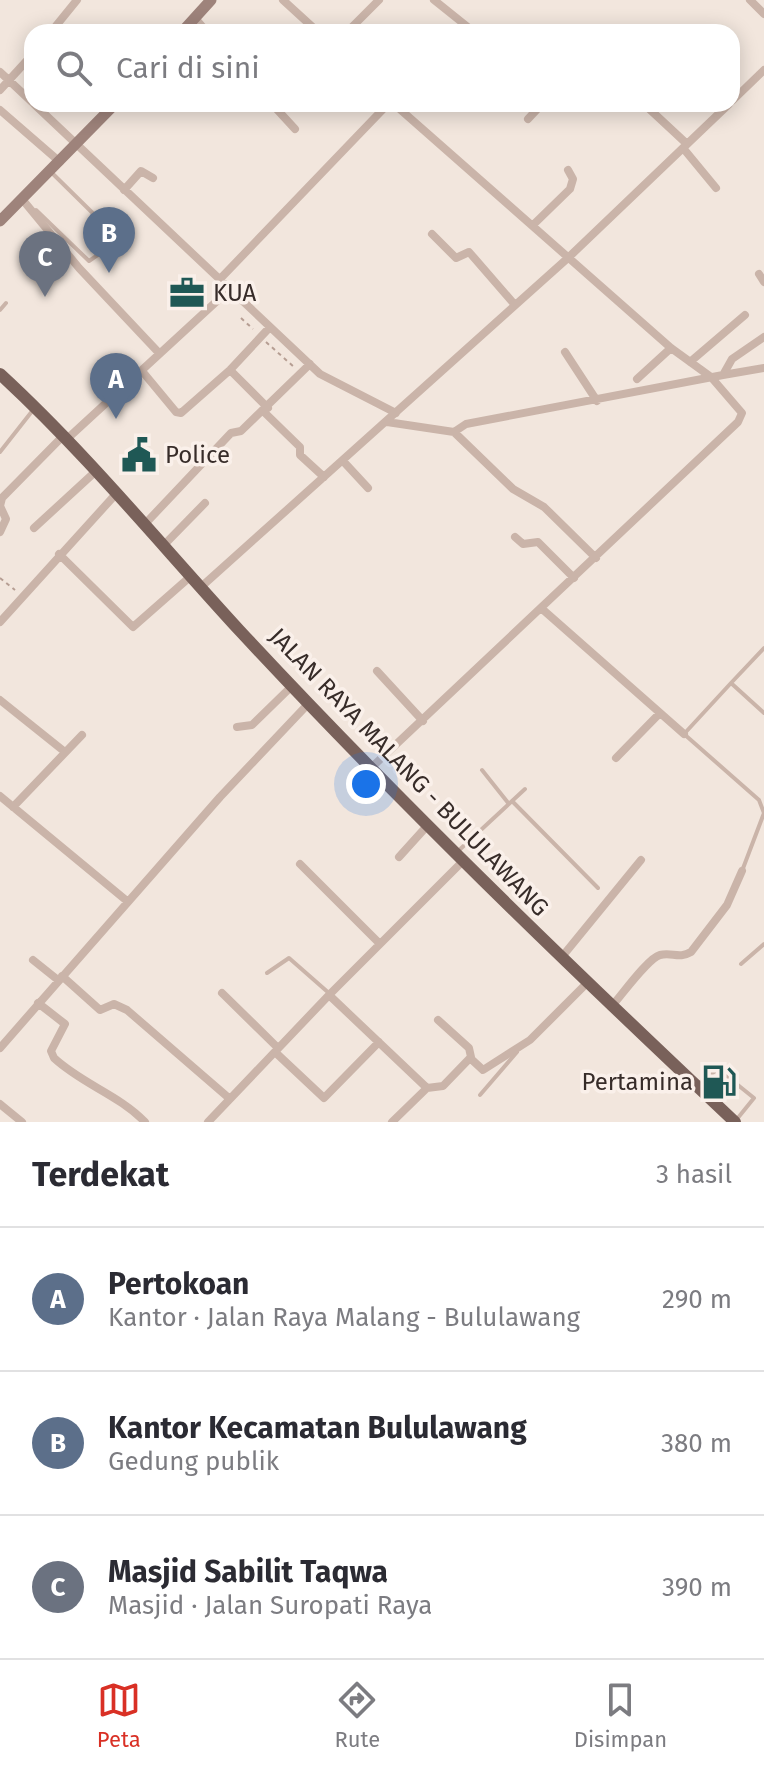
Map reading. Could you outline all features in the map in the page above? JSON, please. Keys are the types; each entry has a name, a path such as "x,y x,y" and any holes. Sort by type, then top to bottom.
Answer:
{"main road":[{"name":"JALAN RAYA MALANG - BULULAWANG","path":"0,374 65,437 115,495 427,826 611,1007 735,1122"}],"street":[{"path":"58,24 77,0"},
{"path":"189,24 211,0"},
{"path":"355,24 379,0"},
{"path":"434,0 464,24"},
{"path":"750,0 764,14"},
{"path":"288,1 310,24"},
{"path":"195,18 200,24"},
{"path":"0,90 24,64"},
{"path":"740,93 764,70"},
{"path":"0,72 24,94"},
{"path":"0,110 60,162"},
{"path":"42,112 310,364 338,386 396,413"},
{"path":"0,221 108,112"},
{"path":"279,112 295,129"},
{"path":"220,279 380,112"},
{"path":"372,767 596,558 741,418 742,413 711,377 671,348 403,112"},
{"path":"528,119 535,112"},
{"path":"652,112 685,146 716,188"},
{"path":"201,587 569,257 720,112"},
{"path":"533,225 570,189 573,179 568,170"},
{"path":"124,190 141,171 153,178"},
{"path":"22,198 79,268 159,353"},
{"path":"432,234 456,258 469,252 515,305"},
{"path":"0,532 6,519 0,506 2,498 230,289"},
{"path":"690,362 745,315"},
{"path":"142,371 179,414 230,370 270,327"},
{"path":"723,375 732,359 764,337"},
{"path":"637,379 671,348"},
{"path":"565,352 597,401"},
{"path":"144,525 231,433 241,431 310,364"},
{"path":"454,432 466,424 764,368"},
{"path":"230,370 300,447 300,455 324,477"},
{"path":"387,422 454,432 513,489 544,507 596,558"},
{"path":"343,461 368,488"},
{"path":"34,528 95,472"},
{"path":"0,622 115,495"},
{"path":"163,546 205,503"},
{"path":"515,537 523,544 538,542 574,578"},
{"path":"59,554 133,627 191,576"},
{"path":"541,608 684,734"},
{"path":"377,671 423,721"},
{"path":"237,727 252,725 293,685"},
{"path":"0,700 65,752"},
{"path":"0,1048 127,901 309,703"},
{"path":"616,758 659,714"},
{"path":"13,807 82,735"},
{"path":"0,796 127,901"},
{"path":"399,857 427,826"},
{"path":"215,1120 230,1099 460,857"},
{"path":"561,958 641,860"},
{"path":"300,864 379,943"},
{"path":"611,1007 654,958 665,954 683,957 691,952 727,905 742,871"},
{"path":"33,960 98,1009 114,1004 127,1010 230,1099"},
{"path":"438,1020 469,1048 470,1058 483,1070 530,1040 587,983"},
{"path":"222,993 324,1098 379,1042"},
{"path":"329,994 427,1088"},
{"path":"38,1003 65,1024 51,1050 54,1058 104,1092 128,1104 145,1122"},
{"path":"392,1122 427,1088 443,1086 470,1058"},
{"path":"0,1104 22,1122"}],"lane":[{"path":"22,198 85,260 94,260 115,243 115,235 50,171"},
{"path":"0,310 6,303"},
{"path":"0,452 36,407"},
{"path":"742,871 764,813 759,800 684,734 764,648"},
{"path":"731,683 764,713"},
{"path":"482,770 510,803 598,888"},
{"path":"460,857 525,789"},
{"path":"759,800 764,795"},
{"path":"741,964 764,944"},
{"path":"267,973 289,958 329,994"},
{"path":"480,1095 530,1040"},
{"path":"696,1085 718,1069 754,1098 735,1122"}],"path":[{"path":"241,318 301,374"},
{"path":"0,578 22,595"}],"place":[{"name":"Kantor Kecamatan Bululawang","path":"109,273"},
{"name":"KUA","path":"187,293"},
{"name":"Masjid Sabilit Taqwa","path":"45,297"},
{"name":"Pertokoan","path":"116,419"},
{"name":"Police","path":"139,455"},
{"name":"Pertamina","path":"719,1082"}]}
